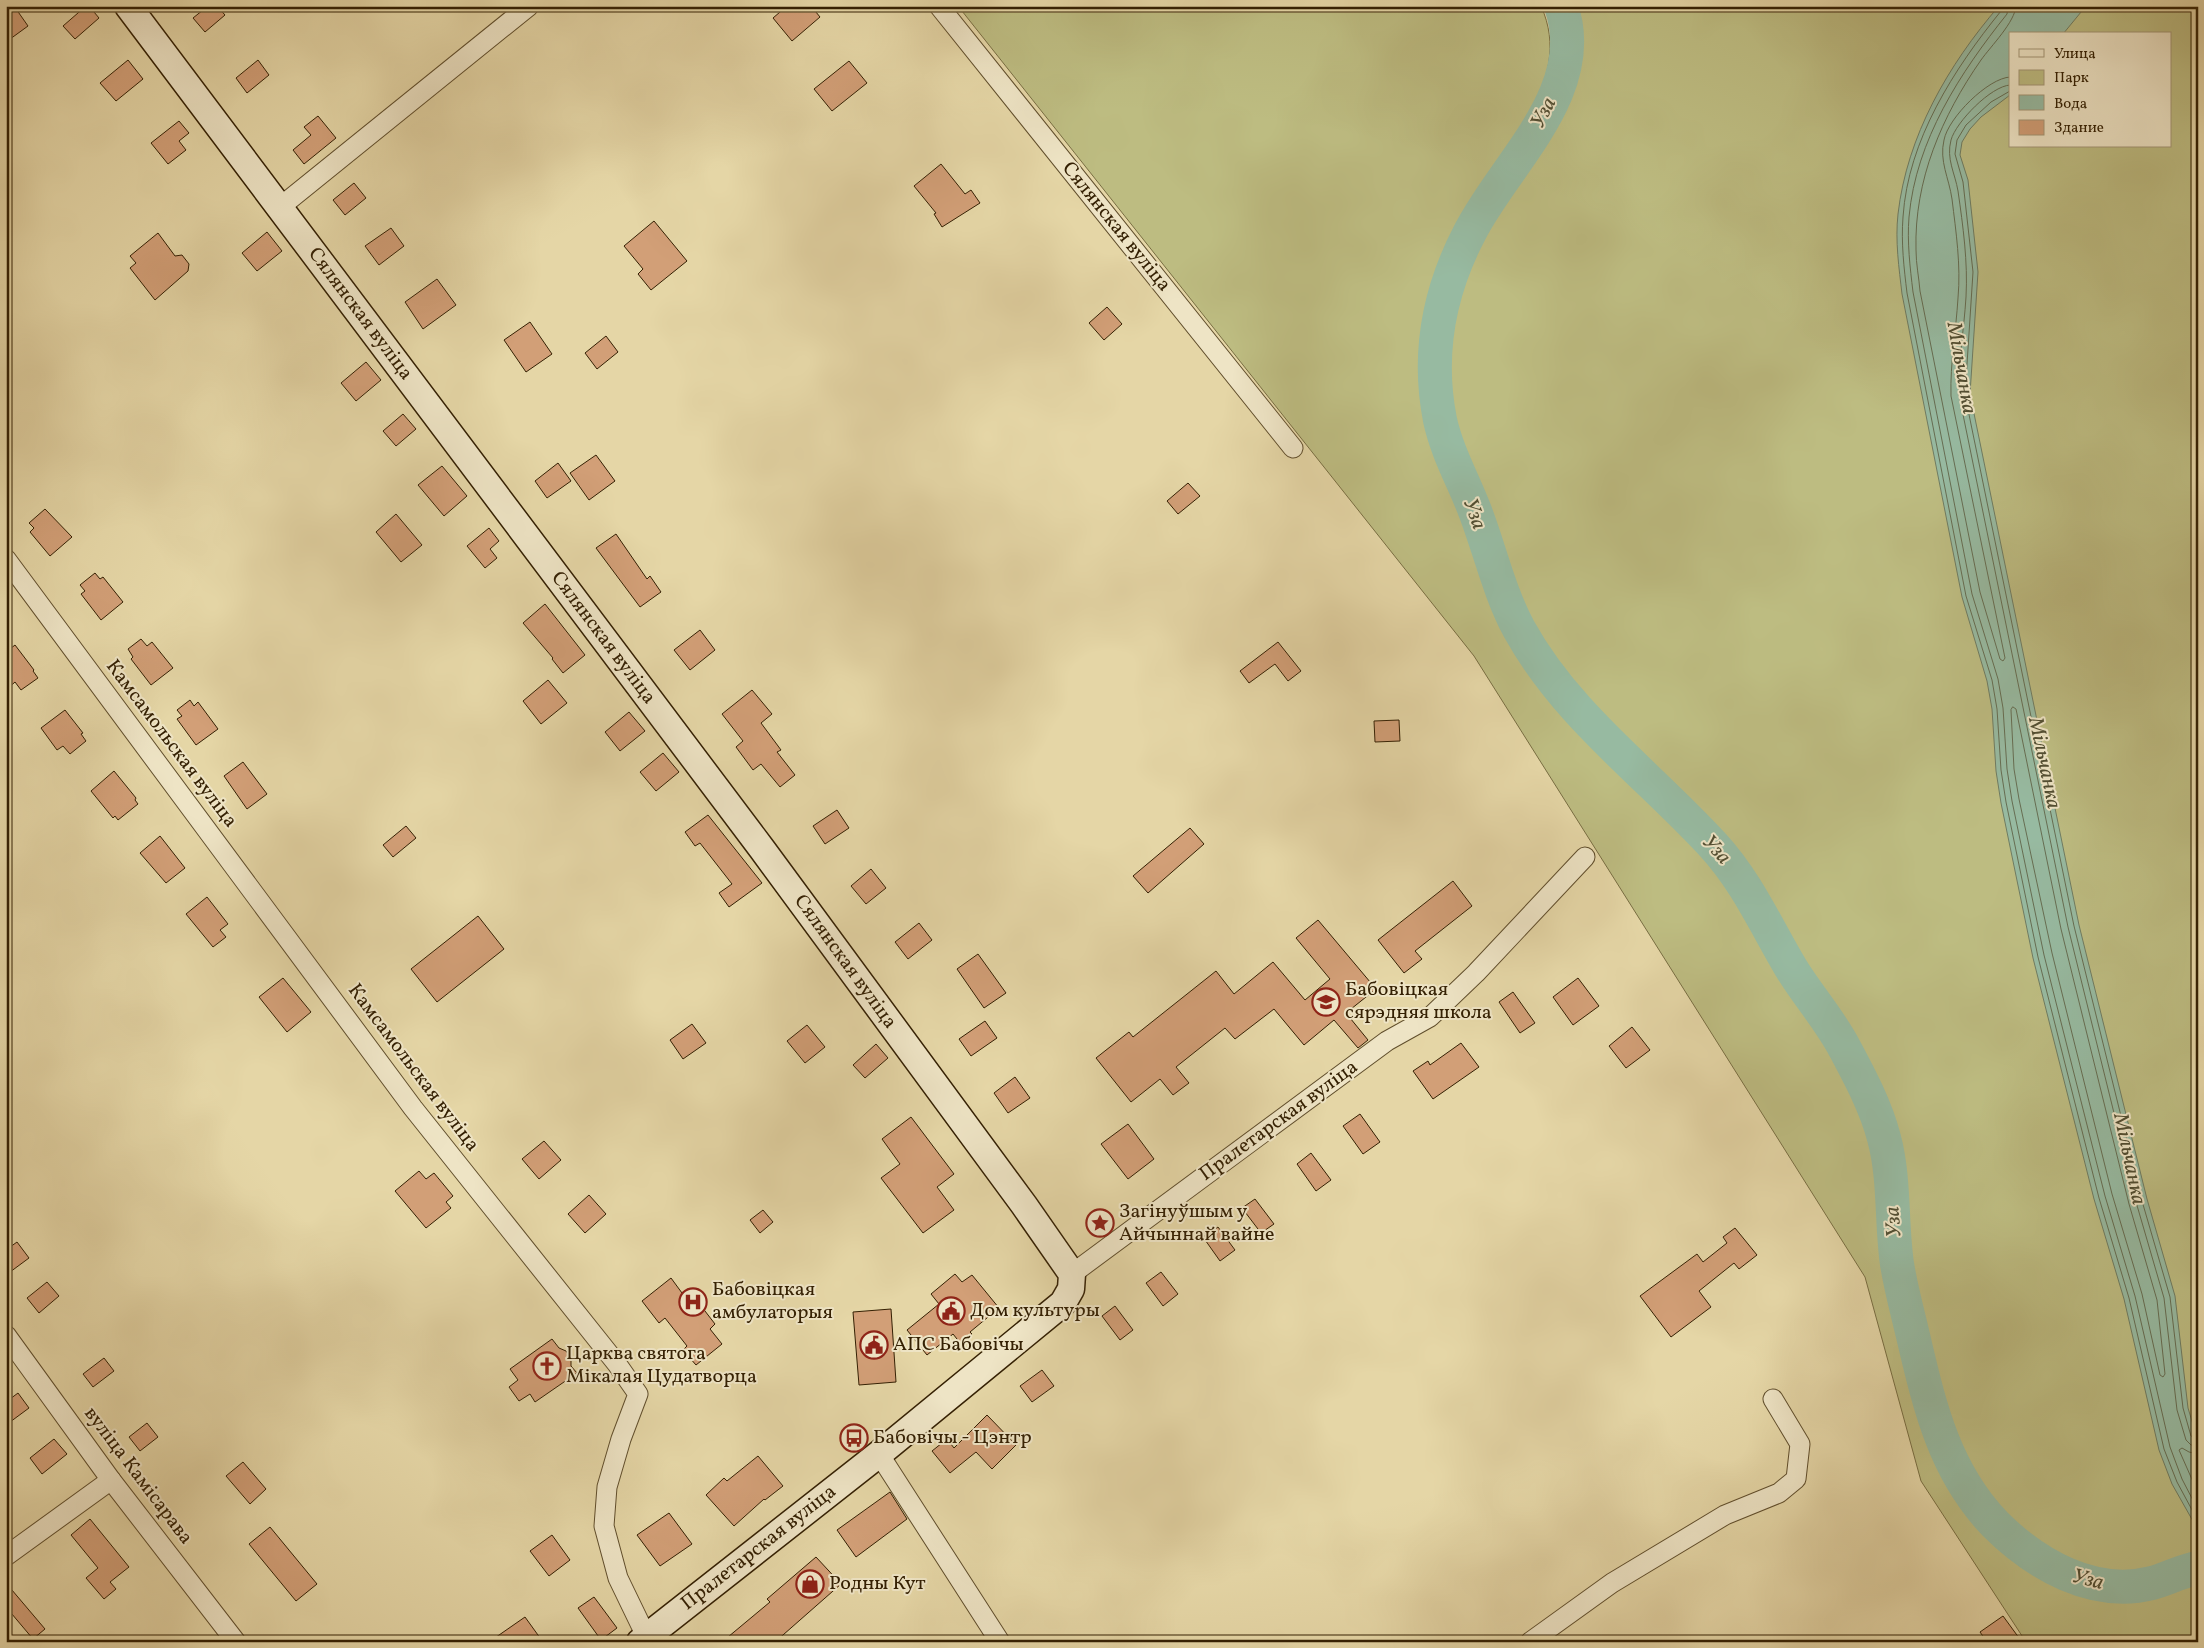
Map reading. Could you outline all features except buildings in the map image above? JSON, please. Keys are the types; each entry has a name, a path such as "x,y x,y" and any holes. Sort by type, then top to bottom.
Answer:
{"street":[{"name":"Сялянская вуліца","path":"128,6 768,856 1018,1197 1072,1274"},
{"path":"279,208 529,6"},
{"name":"Сялянская вуліца","path":"938,6 1293,448"},
{"name":"Камсамольская вуліца","path":"6,560 413,1108 617,1364 638,1394 621,1439 607,1487 604,1526 618,1578 643,1639"},
{"name":"Пралетарская вуліца","path":"643,1639 879,1454 1063,1303 1071,1289 1072,1274 1387,1042 1430,1017 1476,974 1585,857"},
{"name":"вуліца Камісарава","path":"6,1335 111,1480 236,1642"},
{"path":"1530,1642 1612,1583 1725,1515 1779,1492 1796,1479 1800,1444 1773,1399"},
{"path":"879,1454 1000,1642"},
{"path":"6,1556 111,1480"}],"green space":[{"path":"958,6 1541,6 1549,34 1549,62 1542,89 1514,141 1480,189 1451,244 1429,307 1423,355 1424,398 1433,440 1508,636 1530,623 1455,432 1447,391 1446,362 1448,336 1459,289 1478,244 1508,192 1542,143 1570,91 1577,63 1578,35 1572,6 2198,6 2198,1642 2026,1642 1921,1481 1865,1277 1474,656"}],"water":[{"name":"Мільчанка","path":"1999,6 2086,6 2065,32 2009,32 2009,96 1981,117 1962,142 1960,155 1968,180 1978,272 1970,394 2079,925 2147,1199 2175,1296 2188,1408 2198,1441 2198,1530 2172,1484 2159,1450 2124,1299 2094,1199 2033,958 2001,803 1996,771 1992,709 1987,681 1962,597 1902,294 1897,224 1903,185 1910,157 1920,129 1947,77 1980,29"}],"waterway":[{"name":"Уза","path":"1561,6 1567,37 1564,67 1555,97 1540,125 1485,206 1470,232 1450,277 1438,323 1435,371 1440,420 1451,455 1475,511 1500,586 1519,629 1538,660 1560,689 1609,743 1688,819 1725,859 1746,889 1791,968 1839,1038 1856,1070 1877,1115 1884,1138 1890,1169 1897,1264 1926,1390 1933,1414 1952,1461 1978,1504 1995,1524 2028,1552 2066,1574 2087,1581 2108,1586 2130,1586 2152,1583 2198,1568"}],"place":[{"name":"Бабовіцкая сярэдняя школа","path":"1326,1002"},
{"name":"Загінуўшым у Айчыннай вайне","path":"1100,1223"},
{"name":"Бабовіцкая амбулаторыя","path":"693,1302"},
{"name":"Дом культуры","path":"951,1311"},
{"name":"АПС Бабовічы","path":"874,1345"},
{"name":"Царква святога Мікалая Цудатворца","path":"547,1366"},
{"name":"Бабовічы - Цэнтр","path":"854,1438"},
{"name":"Родны Кут","path":"810,1584"}]}
